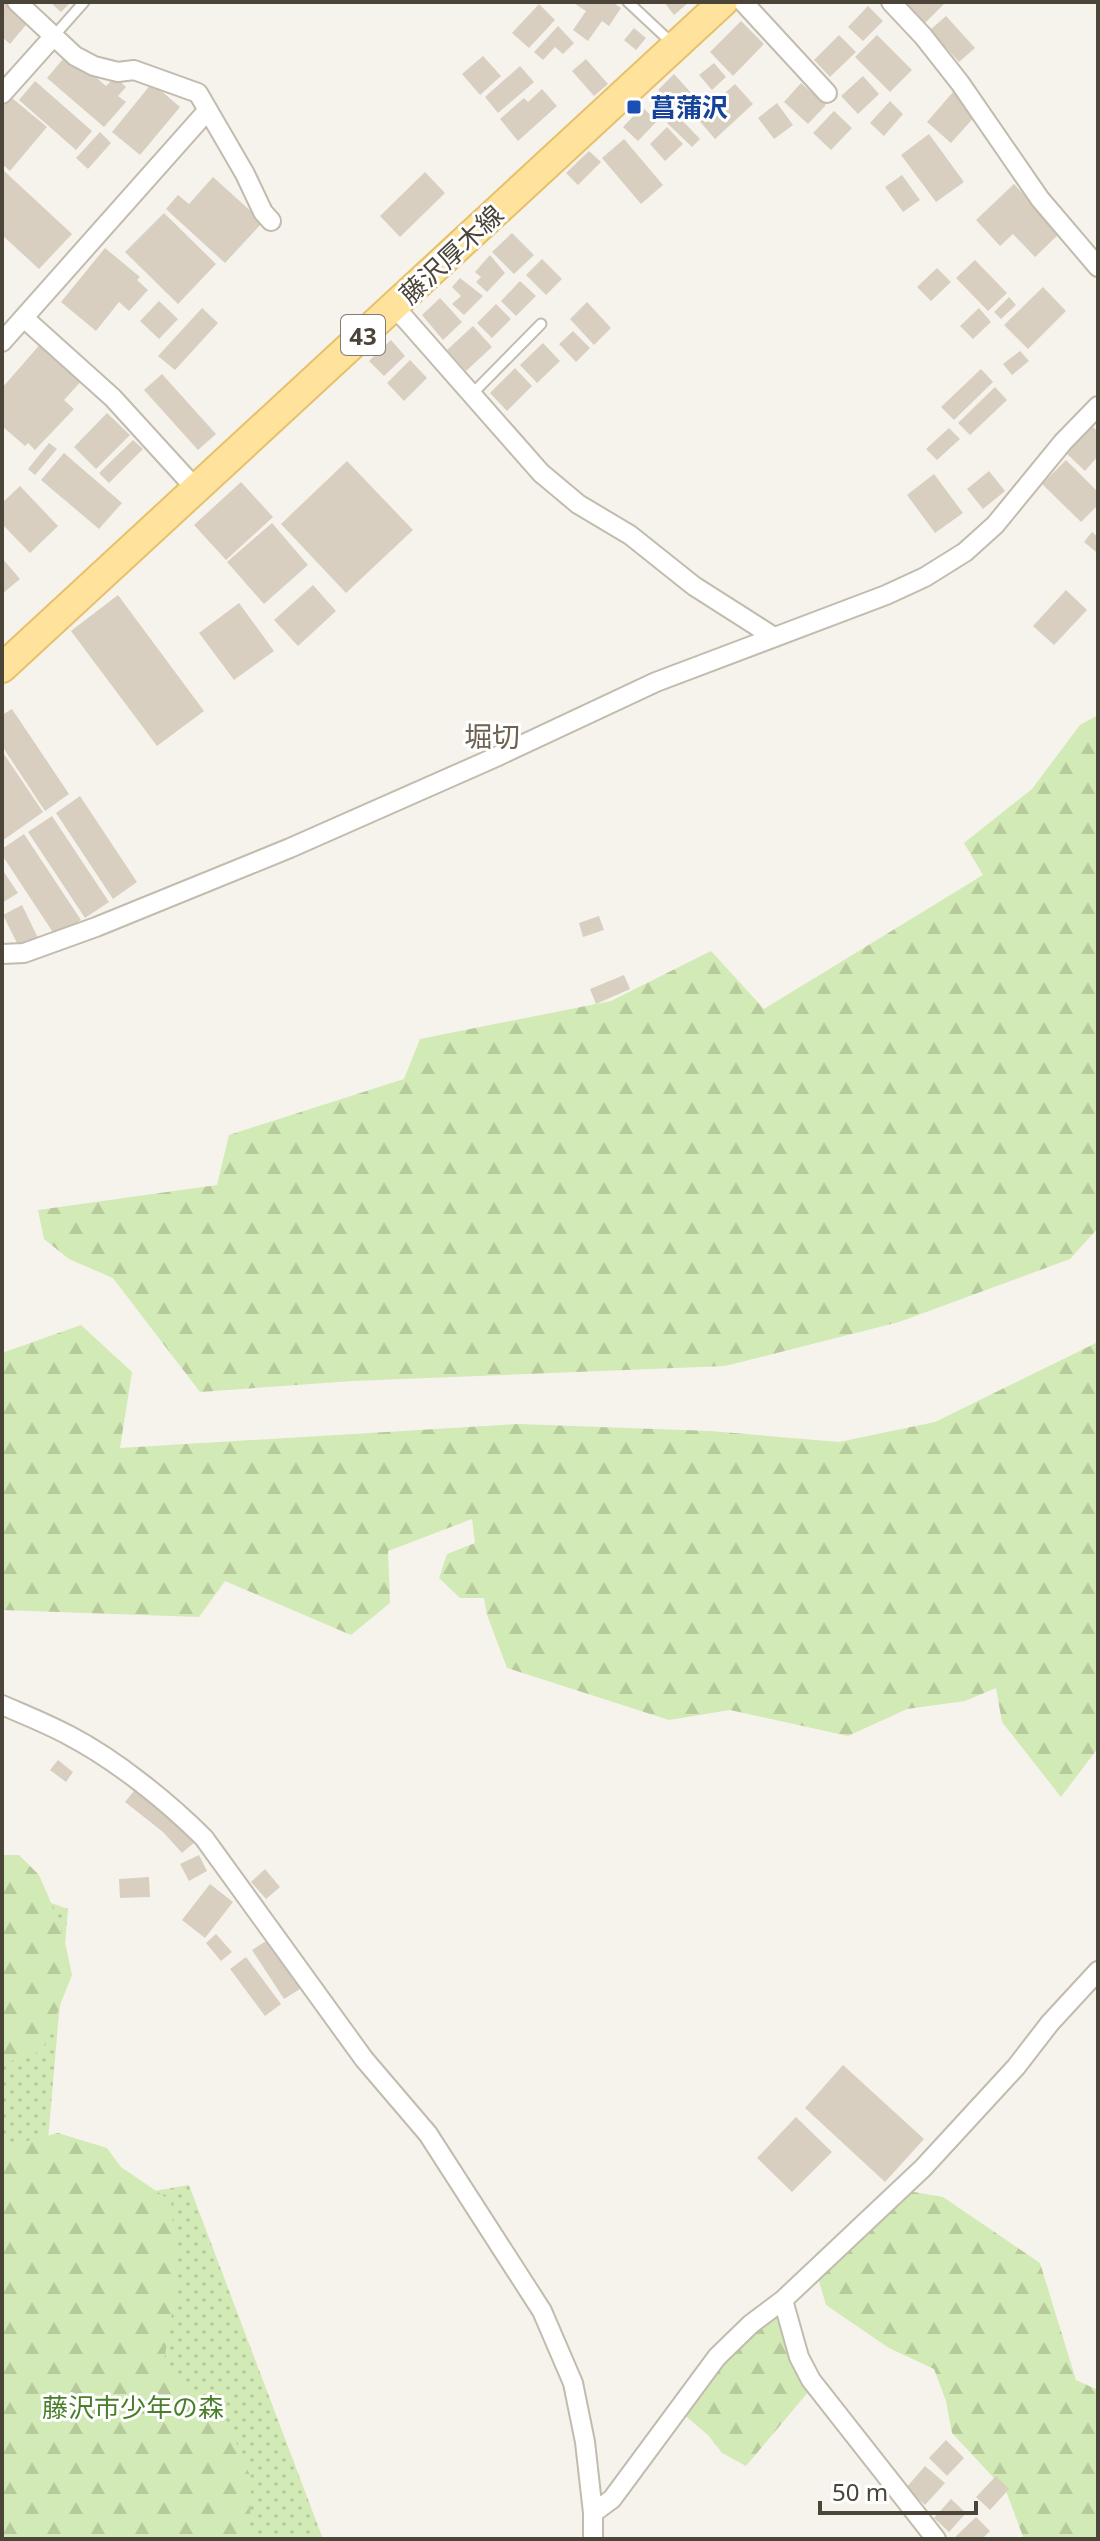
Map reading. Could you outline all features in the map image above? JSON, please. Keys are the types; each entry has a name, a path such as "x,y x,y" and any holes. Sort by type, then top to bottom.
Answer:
{"main road":[{"name":"藤沢厚木線","path":"2,668 723,2"}],"street":[{"path":"17,2 75,56 94,66 118,72 134,70 198,93 263,212 271,221"},
{"path":"743,2 827,93"},
{"path":"891,2 951,71 1040,199 1098,267"},
{"path":"2,94 53,37"},
{"path":"2,342 208,110"},
{"path":"394,306 524,455 578,504 630,535 694,586 774,637"},
{"path":"24,318 113,398 196,489"},
{"path":"2,954 24,953 82,933 276,854 656,682 886,595 925,577 965,552 995,525 1063,442 1098,406"},
{"path":"2,1705 72,1737 181,1815 204,1838 364,2059 428,2134 534,2298 573,2383 585,2442 593,2539"},
{"path":"593,2513 612,2499 717,2357 751,2324 783,2300 923,2168 1016,2067 1050,2023 1098,1971"},
{"path":"783,2300 799,2357 811,2380 936,2539"}],"lane":[{"path":"53,37 84,2"},
{"path":"628,2 675,47"},
{"path":"473,393 541,324"}],"green space":[{"path":"1098,715 1098,1228 1070,1259 899,1322 725,1366 353,1381 200,1392 113,1278 69,1259 44,1239 38,1210 217,1185 229,1135 404,1079 420,1039 611,1001 711,951 764,1009 983,875 964,843 1032,789 1080,725"},
{"path":"81,1325 132,1372 120,1448 518,1424 710,1431 839,1442 935,1422 1098,1342 1098,1748 1061,1797 1002,1722 996,1688 965,1701 907,1709 848,1736 730,1710 669,1720 507,1668 487,1615 484,1598 460,1598 439,1578 447,1554 475,1543 472,1519 388,1551 390,1603 351,1635 225,1581 199,1617 2,1610 2,1353"},
{"path":"2,1855 19,1855 39,1875 65,1942 72,1975 42,2051 2,2064"},
{"name":"藤沢市少年の森","path":"2,1885 68,1909 42,2210 189,2185 323,2539 2,2539"},
{"name":"藤沢市少年の森","path":"58,2133 107,2148 121,2167 171,2201 178,2277 164,2361 228,2423 251,2478 250,2526 244,2539 2,2539 2,2140 19,2143"},
{"path":"908,2191 943,2197 1040,2263 1076,2380 1098,2390 1098,2539 1024,2539 1006,2491 952,2433 946,2401 934,2369 889,2348 826,2305 816,2271"},
{"path":"774,2315 785,2319 809,2391 746,2466 722,2453 708,2435 682,2413 717,2366 731,2357 737,2347"}],"building":[{"path":"6,2 30,20 10,44 2,37 2,7"},
{"path":"50,2 71,2 61,12"},
{"path":"572,2 612,2 621,8 609,26 602,21 588,41 573,30 586,11"},
{"path":"664,2 689,2 674,15"},
{"path":"903,2 946,2 924,24"},
{"path":"539,4 555,20 529,48 512,33"},
{"path":"868,6 883,21 863,41 848,27"},
{"path":"946,16 975,48 959,62 930,30"},
{"path":"741,21 764,44 733,76 710,52"},
{"path":"558,26 574,43 563,54 555,47 543,60 534,52"},
{"path":"634,28 646,38 636,50 624,40"},
{"path":"839,35 856,52 830,77 814,60"},
{"path":"877,35 912,70 890,92 855,57"},
{"path":"68,53 106,86 115,77 126,87 118,96 126,102 104,127 47,78"},
{"path":"483,56 501,76 480,95 462,74"},
{"path":"586,59 608,84 594,96 572,71"},
{"path":"714,63 726,77 712,90 699,75"},
{"path":"520,66 534,82 498,113 485,97"},
{"path":"674,74 693,95 677,110 658,90"},
{"path":"863,76 879,94 858,114 841,96"},
{"path":"35,81 92,131 76,150 19,100"},
{"path":"152,83 180,107 140,155 112,132"},
{"path":"801,83 826,105 808,124 784,102"},
{"path":"735,84 753,104 715,139 697,118"},
{"path":"542,89 557,106 518,141 500,119 524,98 528,102"},
{"path":"953,92 977,114 951,143 927,122"},
{"path":"6,93 47,127 10,171 2,164 2,98"},
{"path":"890,101 903,114 884,136 870,123"},
{"path":"777,103 793,125 774,139 758,118"},
{"path":"642,107 657,121 638,141 623,127"},
{"path":"834,111 852,128 831,150 813,133"},
{"path":"676,114 700,139 692,147 667,123"},
{"path":"667,127 683,144 665,161 650,144"},
{"path":"100,132 111,143 88,169 76,158"},
{"path":"929,134 964,182 936,202 901,155"},
{"path":"624,139 663,185 641,204 602,158"},
{"path":"589,151 601,162 578,185 566,173"},
{"path":"2,169 72,234 39,269 2,235"},
{"path":"425,172 445,193 400,237 380,216"},
{"path":"902,175 920,200 903,212 885,187"},
{"path":"213,177 263,222 225,263 166,209 178,195 189,204"},
{"path":"1014,184 1060,233 1035,257 1013,234 1000,246 976,220"},
{"path":"164,213 216,264 178,304 125,252"},
{"path":"512,233 534,255 514,274 492,252"},
{"path":"105,248 140,277 137,280 148,290 129,311 119,302 96,331 61,302"},
{"path":"490,255 505,273 487,292 476,282 481,277 475,272"},
{"path":"542,259 562,279 546,295 526,275"},
{"path":"975,260 1007,293 988,311 956,278"},
{"path":"937,268 951,282 931,301 917,287"},
{"path":"460,278 483,296 464,315 452,304 461,296 452,287"},
{"path":"520,281 536,296 516,316 501,301"},
{"path":"1043,287 1066,311 1028,349 1004,325"},
{"path":"1009,297 1016,305 1001,319 994,312"},
{"path":"440,298 462,322 443,340 422,315"},
{"path":"159,301 178,319 159,339 140,321"},
{"path":"587,302 611,328 594,345 570,319"},
{"path":"496,304 511,319 492,338 477,323"},
{"path":"202,308 218,323 175,370 158,356"},
{"path":"979,308 991,322 973,339 960,326"},
{"path":"473,326 492,347 466,371 447,350"},
{"path":"573,331 590,348 576,362 559,344"},
{"path":"391,340 405,356 384,376 369,361"},
{"path":"43,341 84,378 64,400 74,409 35,450 28,443 25,446 2,426 2,388"},
{"path":"543,343 560,361 537,383 520,365"},
{"path":"1020,351 1029,361 1012,375 1003,364"},
{"path":"410,360 427,378 404,401 387,383"},
{"path":"515,368 532,386 507,411 490,393"},
{"path":"981,369 993,382 954,420 941,407"},
{"path":"162,374 216,434 198,450 144,390"},
{"path":"995,387 1007,400 970,435 958,423"},
{"path":"107,413 130,435 96,469 74,447"},
{"path":"1092,426 1098,432 1098,456 1085,471 1066,453"},
{"path":"949,428 960,439 937,460 926,449"},
{"path":"133,440 143,449 109,483 99,473"},
{"path":"49,443 57,449 35,475 28,469"},
{"path":"64,453 122,503 99,529 41,480"},
{"path":"1066,460 1098,492 1098,505 1081,522 1042,484"},
{"path":"347,461 413,530 346,593 281,524"},
{"path":"989,471 1005,491 983,509 967,489"},
{"path":"934,474 963,513 935,533 907,495"},
{"path":"241,482 273,517 226,560 194,525"},
{"path":"20,486 58,526 30,553 2,524 2,503"},
{"path":"272,523 308,565 264,604 227,562"},
{"path":"1092,532 1098,537 1096,552 1084,542"},
{"path":"2,558 20,579 2,594"},
{"path":"313,585 336,611 298,646 274,620"},
{"path":"1066,590 1087,610 1054,645 1033,626"},
{"path":"118,595 204,711 157,746 71,631"},
{"path":"239,603 274,651 234,680 199,633"},
{"path":"12,709 69,794 45,811 2,746 2,715"},
{"path":"2,751 43,812 2,841"},
{"path":"80,796 137,882 113,899 56,813"},
{"path":"52,816 109,902 85,918 28,832"},
{"path":"24,834 81,920 56,937 2,855 2,849"},
{"path":"2,869 18,893 2,903"},
{"path":"22,905 39,940 20,949 3,915"},
{"path":"599,916 604,930 583,937 579,923"},
{"path":"624,975 630,989 596,1004 590,989"},
{"path":"58,1760 73,1772 66,1782 50,1770"},
{"path":"137,1787 196,1841 182,1853 163,1832 125,1802"},
{"path":"199,1855 207,1871 189,1881 180,1864"},
{"path":"265,1869 280,1887 266,1899 251,1882"},
{"path":"149,1877 150,1897 120,1898 119,1879"},
{"path":"210,1884 233,1902 205,1938 182,1920"},
{"path":"216,1934 232,1952 221,1961 206,1943"},
{"path":"269,1939 300,1989 284,1999 252,1950"},
{"path":"246,1957 281,2004 265,2016 230,1969"},
{"path":"843,2065 924,2139 885,2182 805,2108"},
{"path":"796,2117 832,2152 792,2192 757,2158"},
{"path":"946,2440 964,2458 947,2476 929,2458"},
{"path":"925,2466 945,2483 925,2505 906,2488"},
{"path":"996,2476 1009,2489 990,2510 976,2497"},
{"path":"951,2499 966,2513 949,2532 934,2518"},
{"path":"976,2517 990,2531 982,2539 953,2539"}],"place":[{"name":"菖蒲沢","path":"634,107"}],"district":[{"name":"堀切","path":"492,736"}]}
